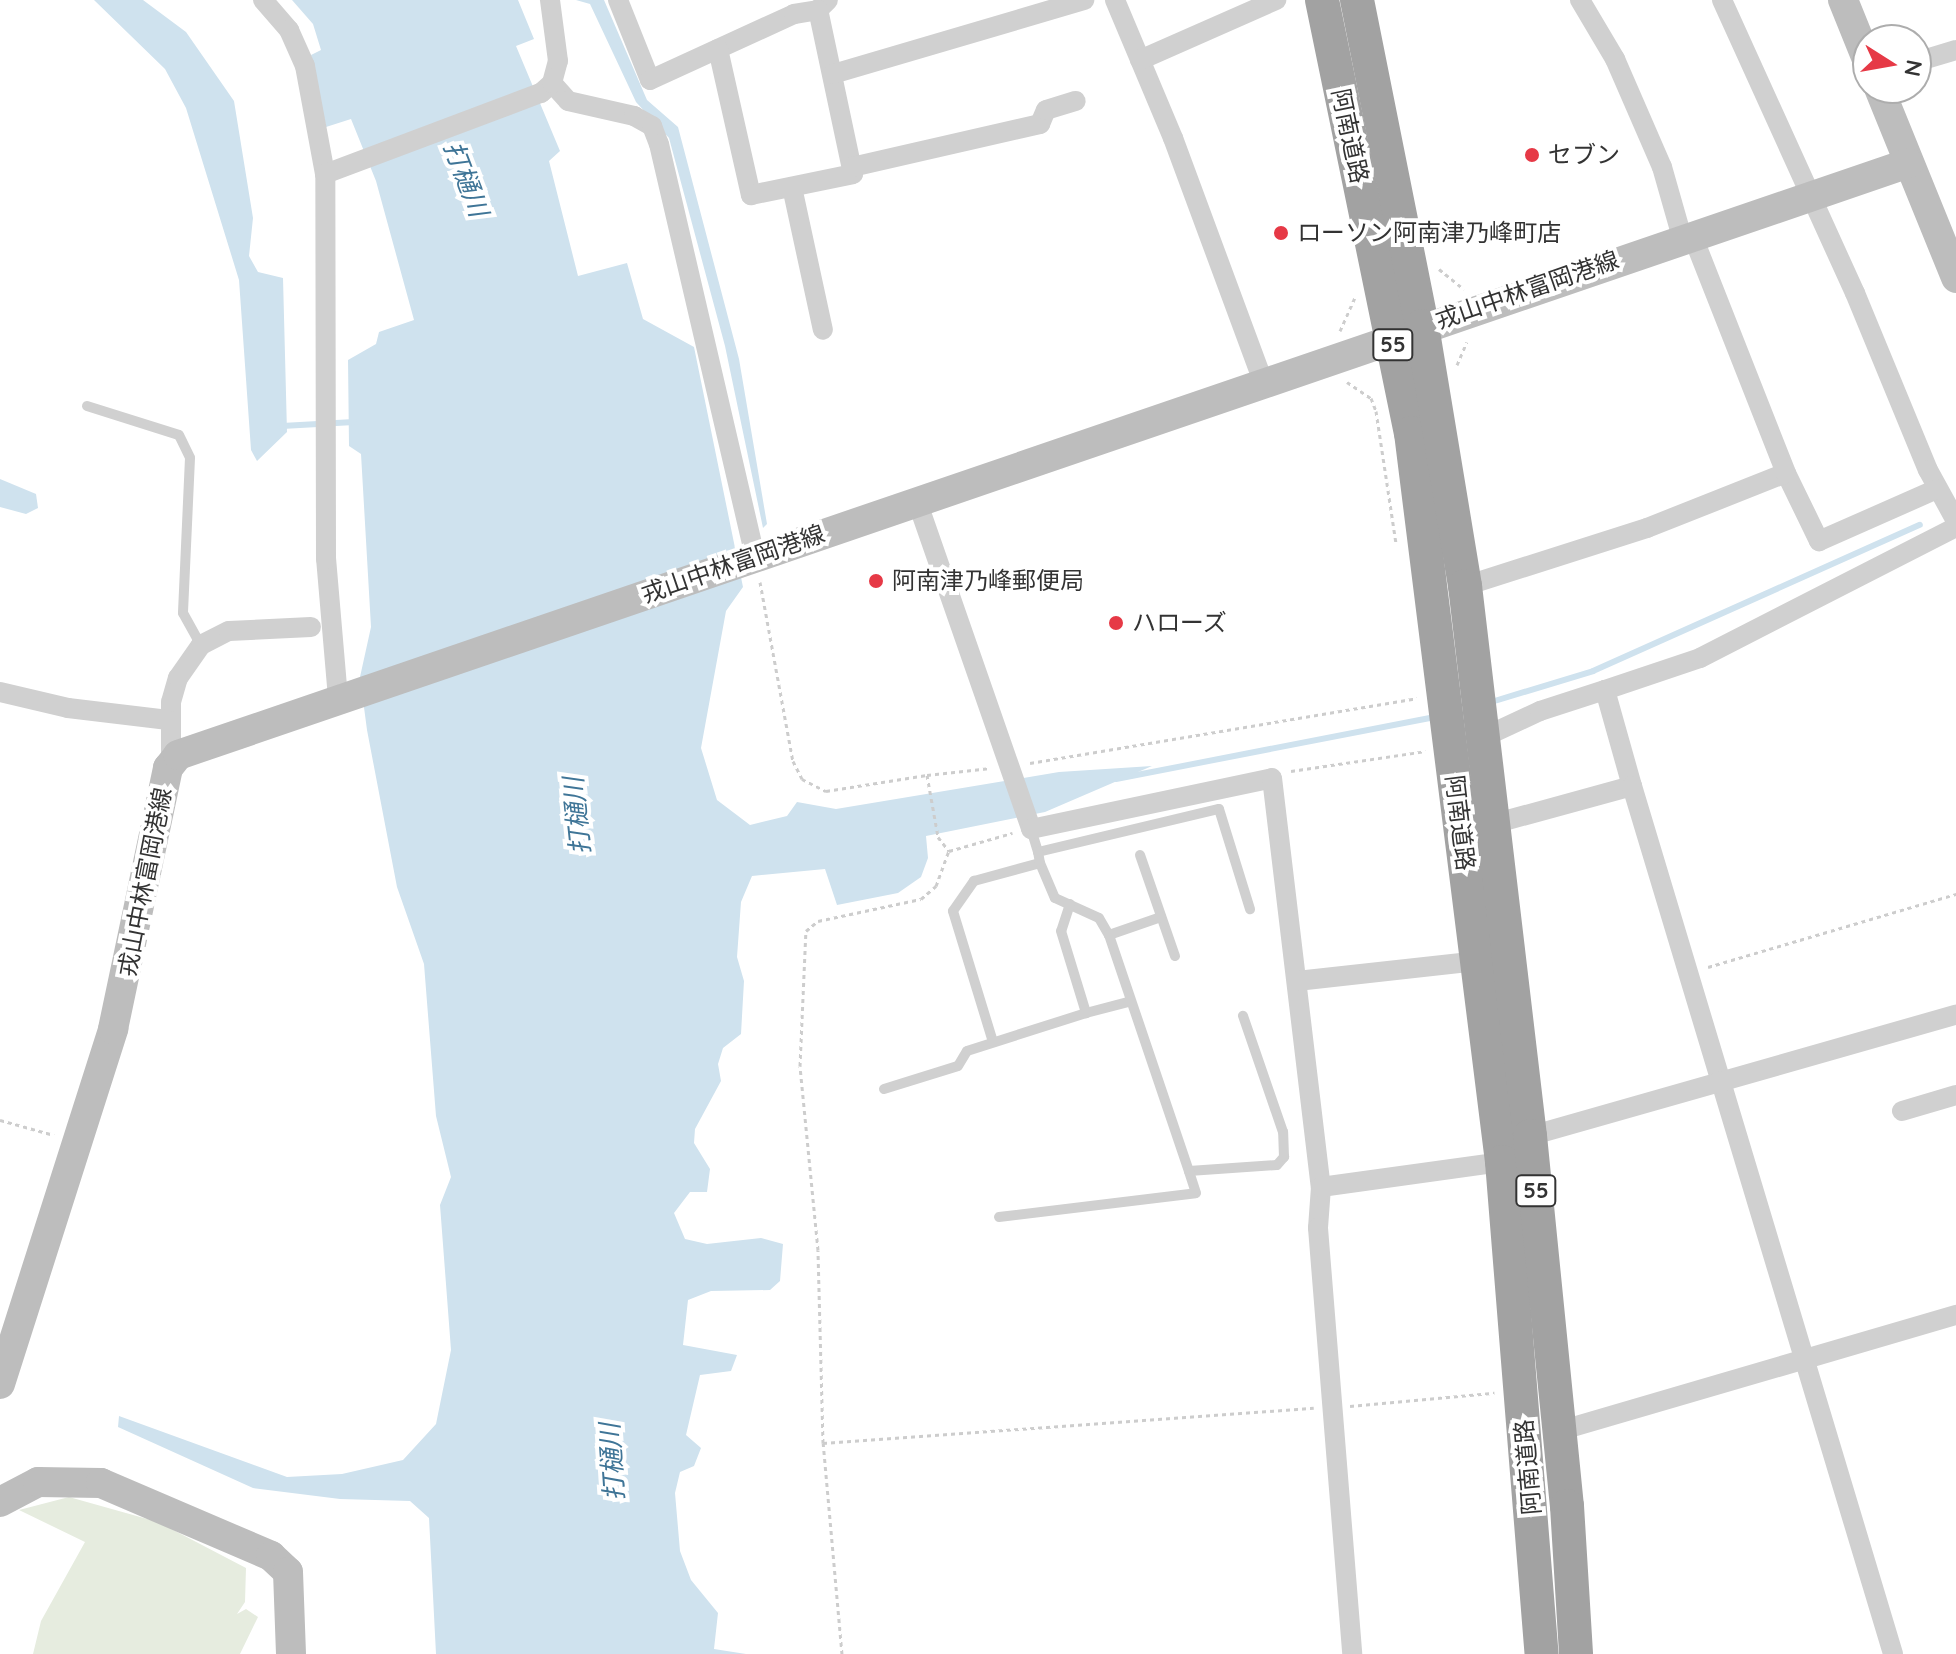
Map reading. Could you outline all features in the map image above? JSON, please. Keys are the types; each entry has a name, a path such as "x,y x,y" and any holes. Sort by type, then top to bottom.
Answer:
{"highway":[{"name":"阿南道路","path":"1322,0 1407,332 1465,586 1476,685 1466,738 1477,961 1502,1162 1542,1654"},
{"name":"阿南道路","path":"1357,0 1407,332 1425,694 1466,738 1493,824 1530,1136 1559,1431 1576,1654"}],"main road":[{"path":"1843,0 1853,24"},
{"path":"1885,104 1956,278"},
{"name":"戎山中林富岡港線","path":"0,1384 128,973 171,763 191,748 1687,236 1909,163"},
{"path":"0,1502 38,1482 101,1483 271,1556 288,1572 291,1654"}],"street":[{"path":"263,0 289,30 305,66 325,174 326,559 345,695"},
{"path":"325,174 364,163 546,88 558,61 550,0"},
{"path":"618,0 650,80 794,14 823,5 853,174 751,195 718,49"},
{"path":"833,74 1084,0"},
{"path":"1115,0 1263,381"},
{"path":"1140,60 1230,9 1276,0"},
{"path":"1580,0 1615,59 1786,473 1819,541 1937,489"},
{"path":"1466,738 1540,711 1662,674 1728,645 1956,524 1937,489 1813,197 1722,0"},
{"path":"1932,57 1956,50"},
{"path":"546,88 568,101 634,116 652,126 659,144 750,558"},
{"path":"852,167 1040,124 1046,110 1076,101"},
{"path":"792,187 823,330"},
{"path":"1465,586 1647,528 1786,473"},
{"path":"917,501 1030,825 1272,778 1321,1187 1318,1228 1352,1654"},
{"path":"171,763 158,719 178,678 201,645 229,631 311,627"},
{"path":"1605,690 1893,1654"},
{"path":"0,692 68,708 158,719"},
{"path":"1493,824 1632,786"},
{"path":"1297,981 1477,961"},
{"path":"1321,1187 1502,1162 1530,1136 1956,1015"},
{"path":"1902,1111 1956,1095"},
{"path":"1559,1431 1956,1315"}],"lane":[{"path":"87,406 179,435 185,446 190,458 183,613 201,645"},
{"path":"993,1042 953,911 974,881 1039,858 1219,809 1250,909"},
{"path":"999,1217 1196,1193 1128,1002 1109,935 1099,918 1050,892 1030,825"},
{"path":"1140,855 1175,956"},
{"path":"1070,904 1061,931 1086,1013"},
{"path":"1109,935 1161,917"},
{"path":"884,1089 958,1066 967,1051 1128,1002"},
{"path":"1189,1171 1277,1165 1284,1157 1283,1132 1243,1016"}],"path":[{"path":"1454,372 1471,331"},
{"path":"1336,380 1371,398 1376,411 1397,547"},
{"path":"750,558 793,761 802,779 826,791 927,775 1012,768 1425,694"},
{"path":"1272,778 1466,738"},
{"path":"927,775 938,837 949,851"},
{"path":"842,1654 823,1443 818,1250 800,1066 806,931 818,921 921,899 936,886 949,851 960,844 1030,825"},
{"path":"1689,972 1956,894"},
{"path":"0,1120 77,1141"},
{"path":"823,1443 1522,1391"}],"shaded area":[{"path":"69,1497 158,1522 246,1568 245,1602 237,1614 246,1609 258,1617 240,1654 33,1654 41,1621 85,1542 19,1510"}],"water":[{"path":"94,0 143,0 186,32 234,101 253,218 249,256 258,272 283,278 287,432 257,461 251,450 239,280 186,108 165,69"},
{"name":"打樋川","path":"292,0 518,0 534,39 516,46 560,151 549,161 578,276 627,263 643,319 694,347 743,587 726,611 701,748 717,800 750,825 787,816 797,802 836,809 1059,772 1152,766 1045,812 926,836 928,858 921,877 898,893 837,905 825,869 752,876 741,902 737,957 744,981 741,1034 723,1048 718,1064 721,1081 695,1129 694,1143 710,1169 707,1192 690,1192 674,1213 685,1239 707,1244 761,1238 783,1244 780,1281 770,1290 711,1291 688,1300 683,1345 737,1355 731,1371 700,1375 686,1435 701,1448 694,1466 680,1472 675,1493 680,1551 691,1580 718,1613 714,1649 746,1654 436,1654 429,1518 410,1501 340,1499 253,1488 118,1427 119,1416 287,1477 342,1474 403,1460 436,1424 451,1350 440,1205 451,1177 436,1116 424,964 397,887 367,730 360,677 371,627 361,454 349,446 348,360 376,344 379,332 414,320 376,181 351,119 326,127 311,55 321,50 313,24"},
{"path":"576,0 604,0 647,100 678,127 739,359 767,524 763,528 725,346 669,138 636,102 590,4"},
{"path":"0,479 36,494 38,508 26,514 0,507"}],"waterway":[{"path":"282,426 354,422"},
{"path":"1488,703 1593,671 1920,525"},
{"path":"1116,779 1435,717"}],"place":[{"name":"セブン","path":"1532,155"},
{"name":"ローソン阿南津乃峰町店","path":"1281,233"},
{"name":"阿南津乃峰郵便局","path":"876,581"},
{"name":"ハローズ","path":"1116,623"}]}
